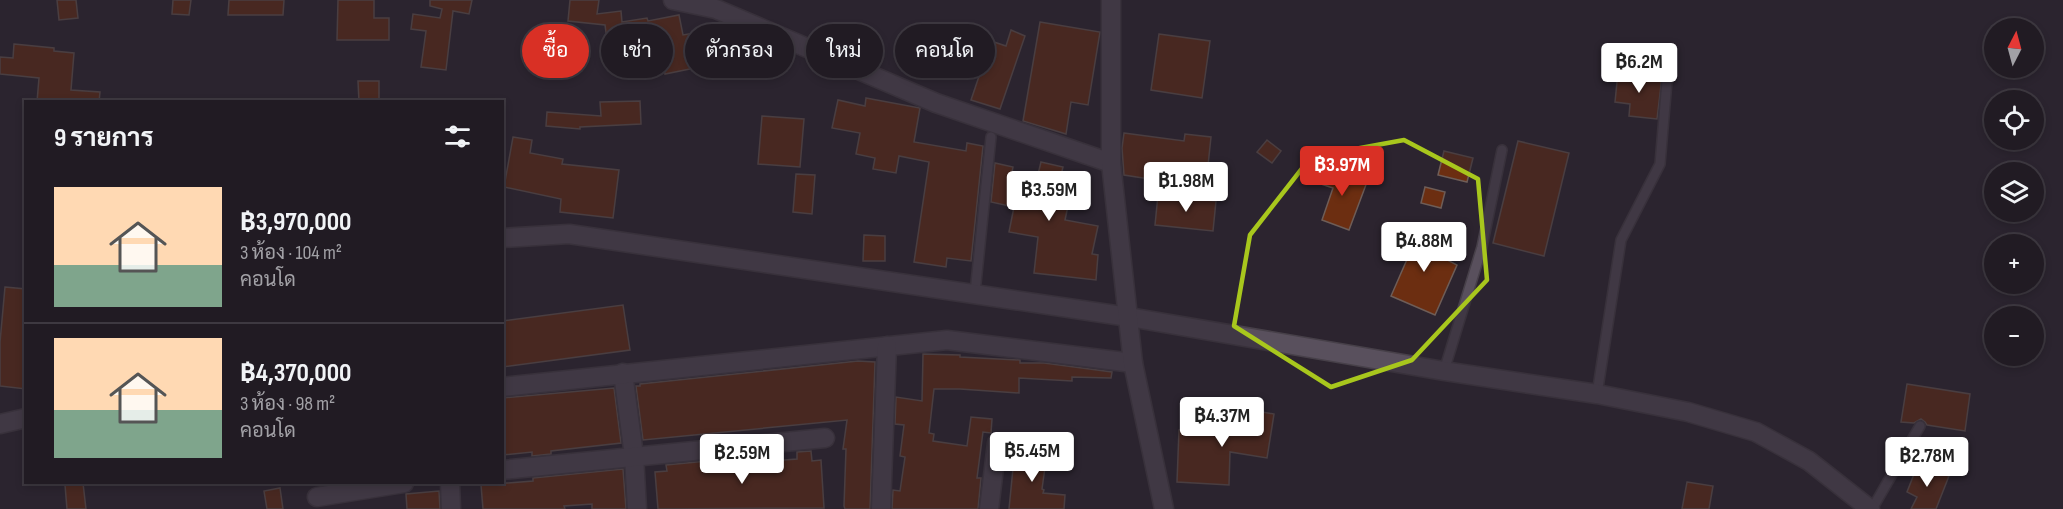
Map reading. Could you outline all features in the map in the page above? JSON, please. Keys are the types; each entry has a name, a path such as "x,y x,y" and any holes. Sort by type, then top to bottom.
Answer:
{"street":[{"path":"673,0 717,4 936,102 1111,163"},
{"path":"1111,0 1111,163 1133,363 1164,509"},
{"path":"504,238 569,234 975,293 1444,371 1598,394 1688,412 1756,432 1809,461 1871,509"},
{"path":"504,387 947,340 1133,363"},
{"path":"881,509 887,346"},
{"path":"623,373 634,456 637,509"},
{"path":"0,424 24,418"},
{"path":"504,470 825,438"},
{"path":"989,509 997,443"},
{"path":"317,497 398,484"},
{"path":"450,484 451,509"}],"lane":[{"path":"1598,394 1621,240 1660,164 1667,81"},
{"path":"975,293 991,137"},
{"path":"1444,371 1482,247 1502,150"},
{"path":"1871,509 1920,426"}],"highlighted area":[{"path":"1404,140 1478,179 1487,280 1412,360 1331,387 1234,326 1250,235 1311,157"}],"building":[{"path":"57,0 76,0 78,18 59,20"},
{"path":"173,0 191,0 189,15 172,14"},
{"path":"229,0 284,0 283,15 228,15"},
{"path":"338,0 374,0 374,18 389,18 389,40 337,40"},
{"path":"430,0 472,0 469,14 453,11 446,70 421,67 426,31 411,29 413,14 440,18 442,9 430,6"},
{"path":"570,0 599,0 597,14 621,11 622,22 647,18 648,21 679,15 683,35 685,35 685,70 673,72 673,24 601,25 568,21"},
{"path":"1040,22 1100,32 1088,105 1071,102 1066,134 1023,121"},
{"path":"1011,30 1025,36 1000,109 971,100 978,78 995,78 995,42 1006,46"},
{"path":"1159,34 1210,41 1202,98 1151,90"},
{"path":"14,44 54,48 54,51 74,53 71,90 100,92 99,100 37,100 39,78 0,74 0,57 13,58"},
{"path":"1618,72 1662,77 1657,119 1629,116 1630,104 1615,102"},
{"path":"358,81 379,81 379,100 359,100"},
{"path":"866,98 920,108 914,142 966,151 967,143 983,146 971,261 947,258 946,267 914,262 929,162 899,156 896,173 873,169 875,158 856,154 860,133 832,128 838,100 865,106"},
{"path":"640,101 641,124 580,127 580,129 546,126 547,112 601,116 600,102"},
{"path":"762,116 804,119 800,167 758,164"},
{"path":"1124,133 1184,141 1185,134 1211,137 1207,175 1163,170 1162,181 1124,175 1122,148"},
{"path":"513,137 532,140 530,153 563,159 562,164 619,170 613,218 560,212 561,199 504,187"},
{"path":"1267,140 1281,151 1272,163 1257,152"},
{"path":"1518,141 1569,153 1544,256 1493,243"},
{"path":"1444,151 1473,158 1467,182 1438,175"},
{"path":"1041,162 1063,167 1061,175 1074,178 1065,220 1098,226 1092,254 1098,255 1096,280 1034,273 1038,237 1009,232 1014,207 991,202 995,163 1013,167 1009,187 1034,191"},
{"path":"1324,166 1367,182 1349,230 1322,220 1333,188 1318,183"},
{"path":"796,174 815,175 812,214 793,212"},
{"path":"1425,187 1445,192 1441,208 1421,203"},
{"path":"1158,195 1216,201 1213,231 1155,225"},
{"path":"1400,229 1453,250 1449,261 1457,265 1435,315 1391,296 1412,248 1395,241"},
{"path":"864,235 885,236 885,261 863,261"},
{"path":"5,287 24,289 24,389 0,386 0,342"},
{"path":"623,305 630,350 504,367 504,321"},
{"path":"923,354 1020,360 1020,363 1044,363 1112,372 1111,378 1072,377 1072,381 1019,378 1019,393 934,389 929,433 934,434 933,441 967,446 971,417 992,419 991,433 983,432 977,478 981,478 978,509 892,509 893,490 900,491 905,457 900,456 904,425 895,424 896,397 922,401"},
{"path":"858,361 875,362 870,509 845,509 844,506 846,449 843,449 847,420 643,440 636,386 640,384"},
{"path":"1907,384 1970,394 1965,431 1927,425 1921,419 1914,423 1901,422"},
{"path":"614,388 621,443 551,451 551,454 532,456 532,452 504,455 504,398"},
{"path":"1239,408 1274,414 1267,458 1230,452 1229,485 1177,482 1179,430 1235,433"},
{"path":"1015,448 1047,453 1043,493 1065,495 1064,509 1009,509"},
{"path":"811,451 812,461 821,460 824,508 658,509 655,472 667,471 666,465 728,459 728,465 757,463 757,456 770,455 771,461 797,459 797,452"},
{"path":"1918,464 1949,476 1936,509 1911,509 1917,497 1907,492"},
{"path":"623,469 626,509 592,509 592,504 564,506 565,509 483,509 481,485 533,481 533,478"},
{"path":"1687,482 1713,486 1709,509 1682,509"},
{"path":"83,484 86,509 67,509 65,485"},
{"path":"280,488 283,509 267,509 264,491"},
{"path":"439,491 440,509 407,509 406,494"}]}
